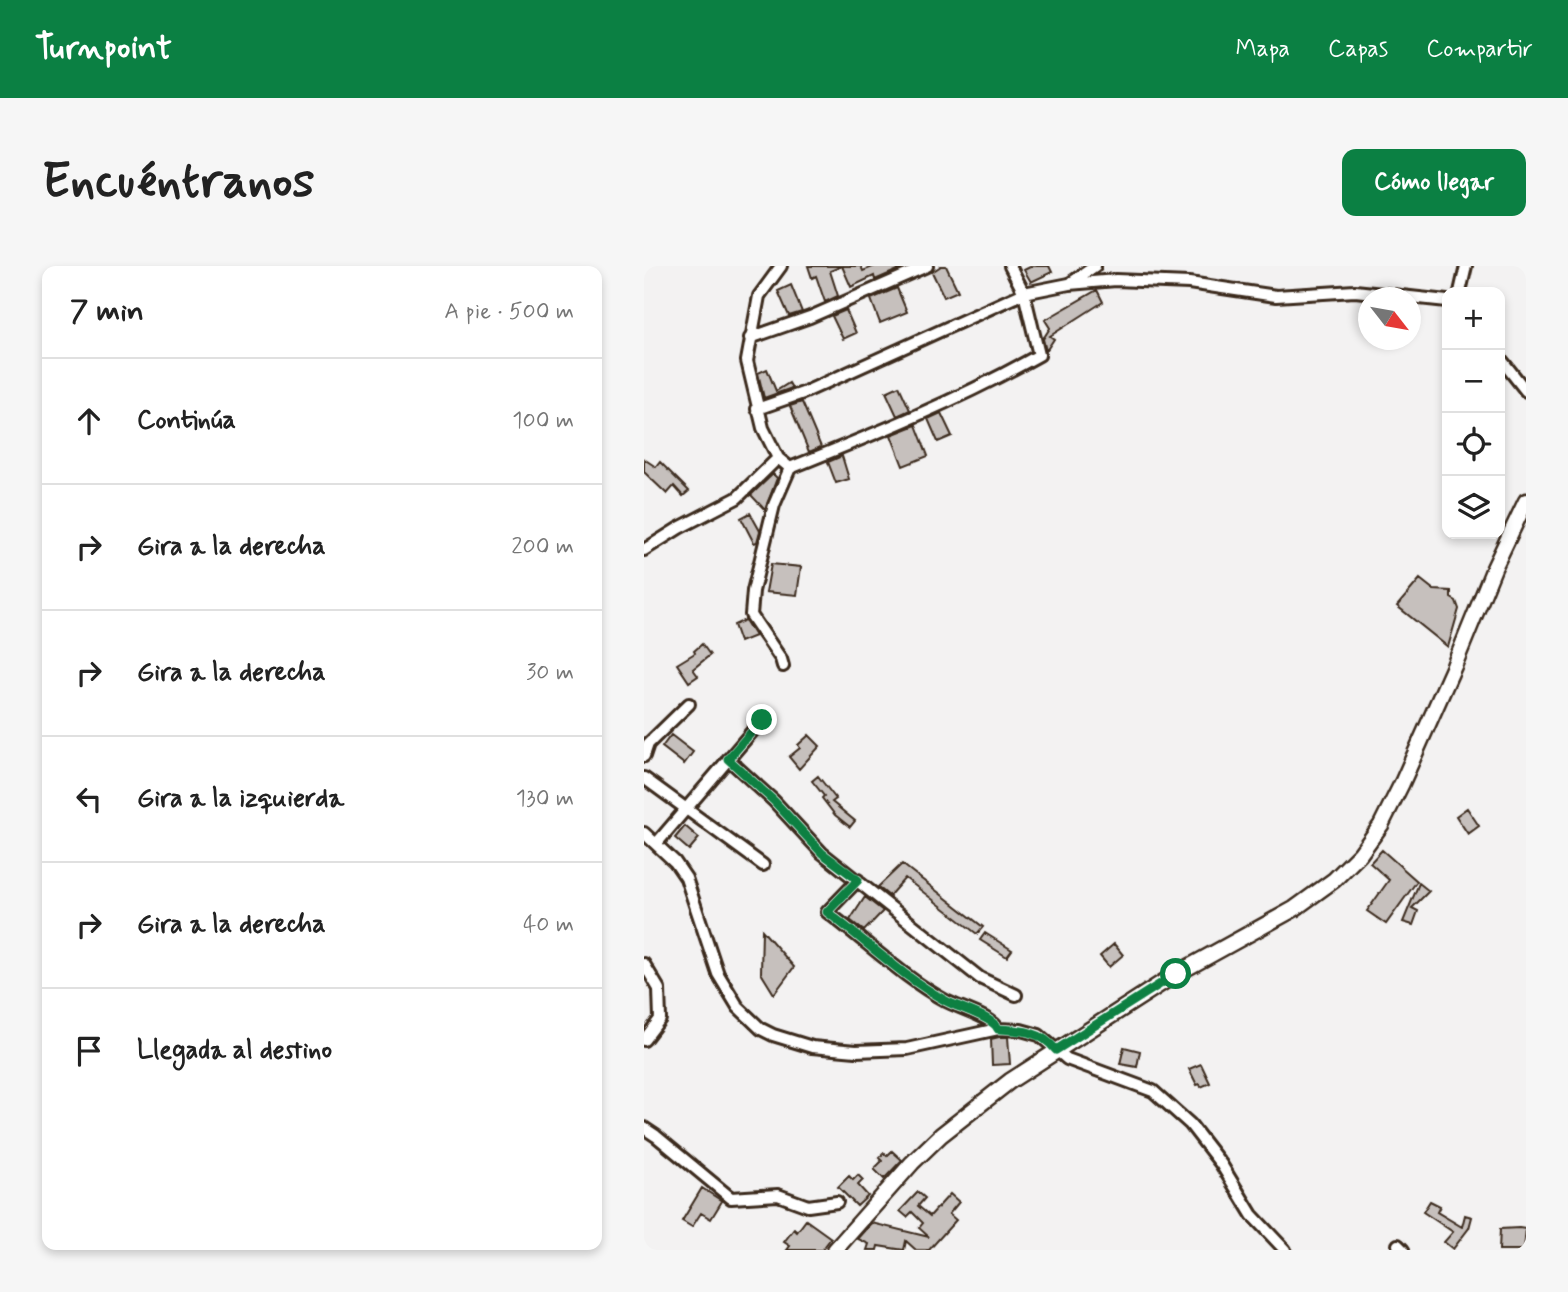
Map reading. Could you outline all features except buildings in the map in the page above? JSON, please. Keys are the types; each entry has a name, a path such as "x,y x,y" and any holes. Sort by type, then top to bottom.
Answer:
{"main road":[{"path":"835,1250 895,1181 942,1135 1010,1081 1176,974 1294,909 1334,880 1360,854 1381,825 1402,783 1454,666 1493,568 1526,501"}],"street":[{"path":"781,266 759,296 747,361 757,409 778,458 790,468"},
{"path":"750,338 810,317 866,290 927,266"},
{"path":"783,666 751,615 753,591 774,505 790,468 989,383 1039,355 1024,293 1010,266"},
{"path":"1069,284 1096,266"},
{"path":"1461,287 1466,266"},
{"path":"757,409 803,393 1024,293 1069,284 1128,280 1189,283 1276,296 1355,291 1442,300"},
{"path":"1505,364 1526,391"},
{"path":"644,551 679,528 737,498 778,458"},
{"path":"644,756 648,744 690,704"},
{"path":"656,844 762,720"},
{"path":"728,759 774,801 822,853 980,978 1016,995"},
{"path":"644,778 763,865"},
{"path":"644,834 675,862 686,878 718,974 738,1007 767,1033 812,1047 869,1052 917,1047 998,1029 1030,1032 1046,1040 1074,1062 1153,1091 1190,1124 1221,1164 1252,1215 1285,1250"},
{"path":"858,880 827,912 925,988 967,1012 993,1021 998,1029"},
{"path":"644,964 659,989 660,1019 644,1040"},
{"path":"644,1128 731,1198 778,1195 808,1206 837,1202"}],"route":[{"path":"762,720 728,759 774,801 822,853 858,880 827,912 925,988 946,1001 993,1021 998,1029 1021,1030 1039,1035 1056,1050 1176,974"}]}
